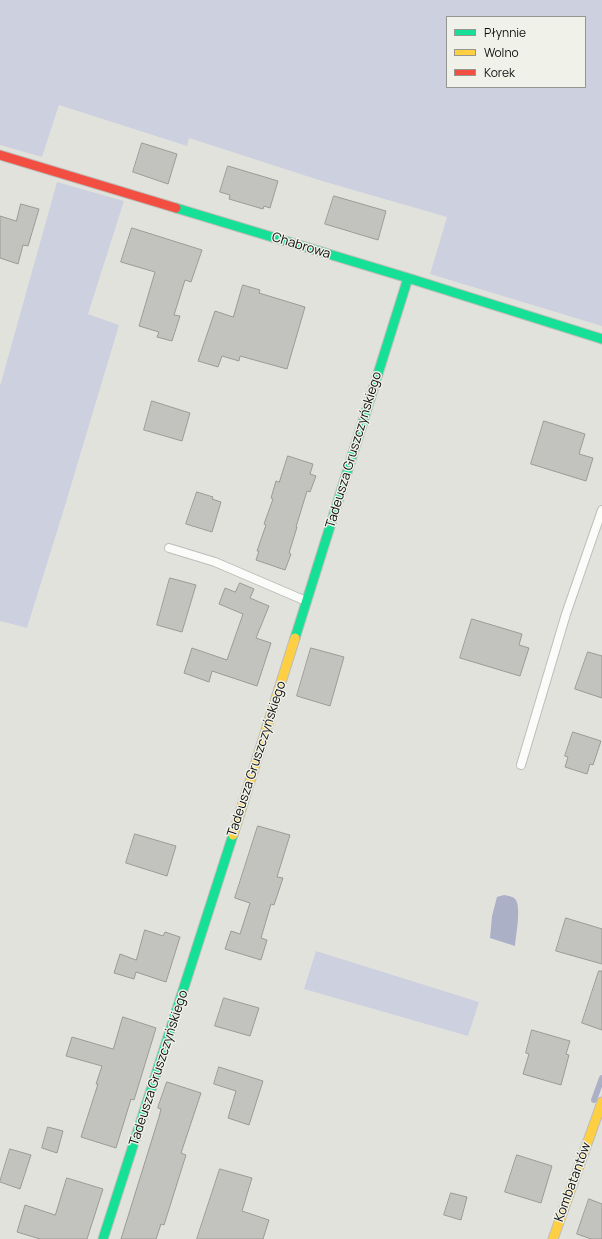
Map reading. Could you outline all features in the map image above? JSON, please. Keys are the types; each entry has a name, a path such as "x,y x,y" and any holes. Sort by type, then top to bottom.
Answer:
{"street":[{"name":"Chabrowa","path":"0,155 408,278 602,339"},
{"name":"Tadeusza Gruszczyńskiego","path":"103,1239 188,977 408,278"},
{"name":"Kombatantów","path":"553,1239 602,1102"}],"lane":[{"path":"521,764 566,614 602,510"},
{"path":"169,548 215,562 307,602"}],"shaded area":[{"path":"0,0 602,0 602,326 430,274 447,217 322,181 189,138 187,146 59,105 42,157 0,145"},
{"path":"57,182 124,201 88,314 119,325 27,628 0,621 0,386"},
{"path":"316,951 479,1002 468,1036 304,989"}],"water":[{"path":"504,895 514,898 517,904 518,916 515,946 490,938 492,916 497,897"}],"building":[{"path":"142,143 177,154 168,184 133,172"},
{"path":"228,166 278,181 270,208 264,206 263,209 229,199 230,195 220,192"},
{"path":"334,196 386,211 378,240 325,224"},
{"path":"21,204 39,209 28,246 23,245 18,264 0,258 0,216 16,221"},
{"path":"132,228 202,250 191,282 185,280 174,315 180,316 172,341 157,337 159,332 139,326 155,272 121,262"},
{"path":"243,285 260,290 259,293 305,307 287,369 240,356 239,361 222,356 218,367 198,361 215,311 233,317"},
{"path":"152,401 190,413 182,441 144,430"},
{"path":"544,421 585,434 579,454 593,458 586,481 531,464"},
{"path":"288,456 313,464 310,474 316,476 310,492 307,491 289,553 291,554 285,570 256,560 259,551 257,551 266,525 264,524 273,499 271,498 276,481 279,482"},
{"path":"197,492 213,497 212,499 221,502 212,532 186,524"},
{"path":"170,578 196,585 182,632 157,625"},
{"path":"240,583 254,589 250,598 269,606 256,638 271,643 257,686 212,671 209,682 184,673 192,648 227,660 243,614 219,604 225,588 235,592"},
{"path":"472,619 522,634 519,645 529,648 520,676 460,658"},
{"path":"311,648 344,657 330,706 297,696"},
{"path":"588,652 602,656 602,698 575,689"},
{"path":"573,732 601,741 593,765 590,764 587,774 565,767 568,757 565,756"},
{"path":"258,826 290,835 277,877 283,878 274,905 271,904 261,938 267,940 261,960 225,949 231,931 240,934 250,903 235,898"},
{"path":"135,834 176,846 167,876 126,863"},
{"path":"566,918 602,929 602,964 556,951"},
{"path":"145,930 163,936 165,932 180,937 166,982 136,972 134,979 114,973 120,954 136,960"},
{"path":"599,971 602,971 602,1030 582,1023"},
{"path":"224,998 259,1008 250,1036 215,1026"},
{"path":"123,1017 156,1028 134,1100 131,1099 116,1148 81,1137 98,1084 96,1084 102,1066 66,1056 72,1037 113,1049"},
{"path":"532,1030 570,1041 566,1054 569,1055 561,1085 523,1074 529,1054 526,1053"},
{"path":"219,1067 263,1081 249,1125 228,1118 236,1091 214,1084"},
{"path":"167,1082 201,1093 181,1153 186,1155 164,1225 161,1224 156,1239 121,1239 159,1117 161,1109 158,1108"},
{"path":"48,1127 63,1131 57,1153 42,1148"},
{"path":"10,1149 31,1155 20,1189 0,1182"},
{"path":"517,1155 552,1166 541,1203 505,1192"},
{"path":"220,1169 252,1178 242,1211 269,1220 263,1239 197,1239"},
{"path":"67,1178 103,1189 87,1239 40,1239 17,1232 25,1205 55,1215"},
{"path":"451,1193 467,1197 461,1220 444,1215"},
{"path":"589,1199 602,1204 602,1239 591,1239 577,1234"}],"waterway":[{"path":"594,1100 602,1078"}],"traffic: fast":[{"path":"176,208 408,278 602,339"},
{"path":"295,638 408,278"},
{"path":"103,1239 233,835"}],"traffic: slow":[{"path":"233,835 295,638"},
{"path":"553,1239 602,1102"}],"traffic: jam":[{"path":"0,155 176,208"}]}
